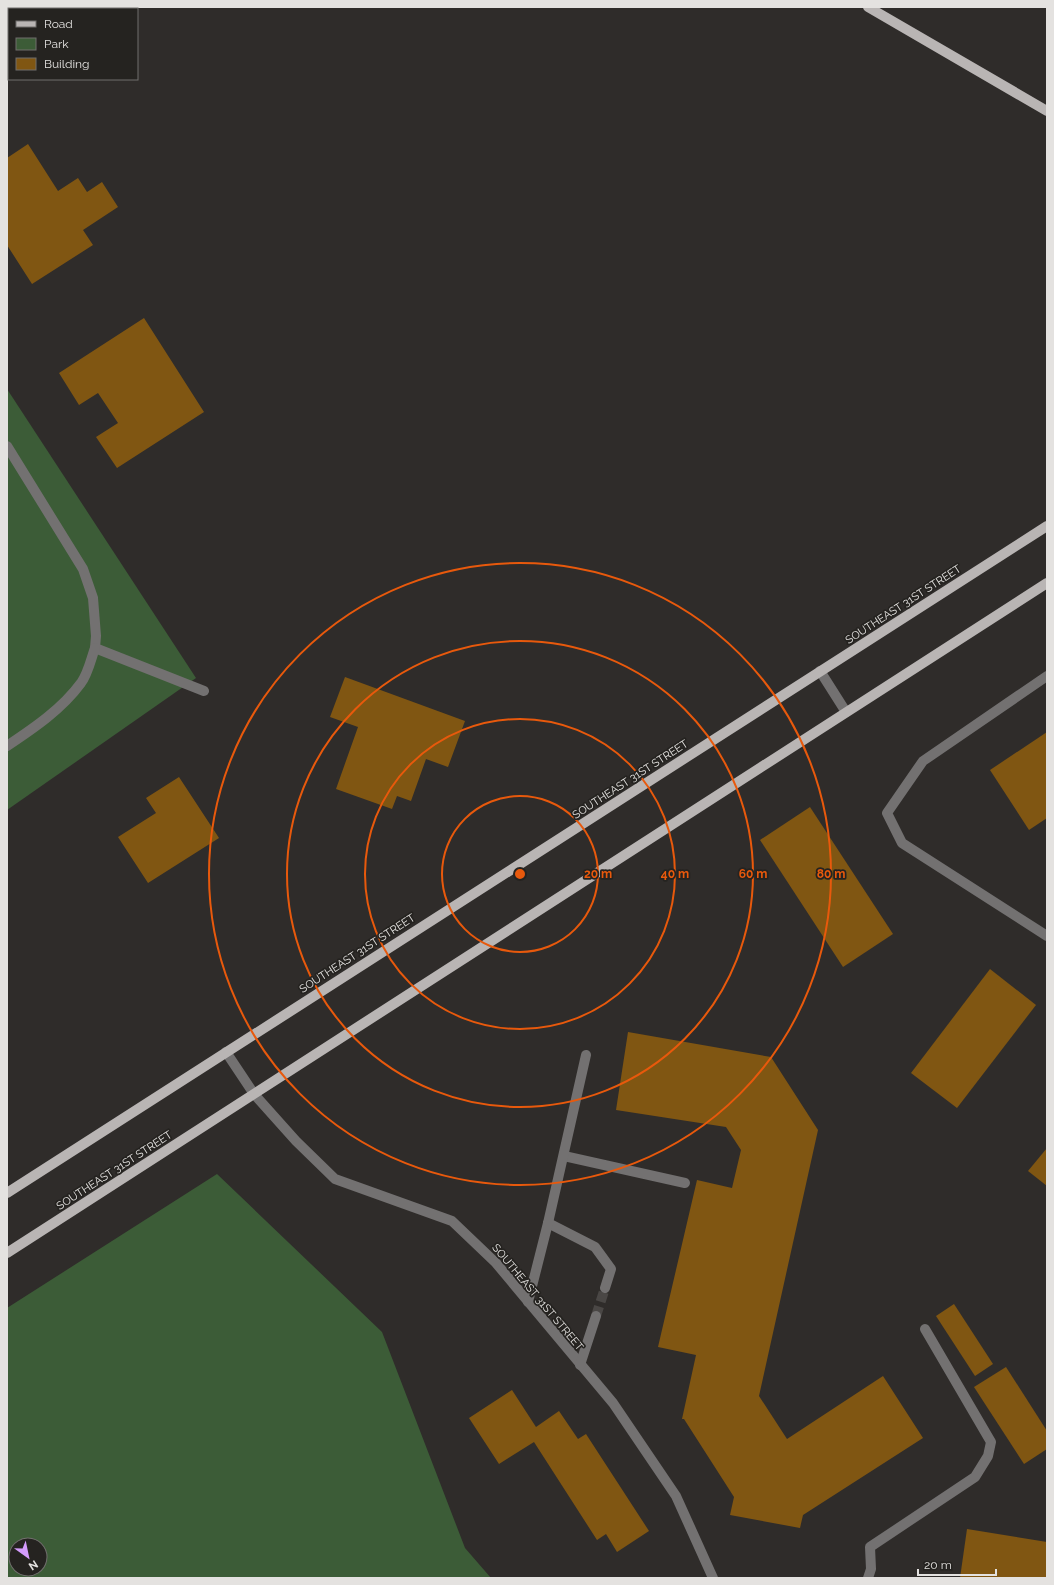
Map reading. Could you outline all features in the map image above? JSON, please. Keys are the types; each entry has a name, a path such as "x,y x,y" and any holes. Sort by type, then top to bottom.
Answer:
{"main road":[{"path":"868,7 1047,111"},
{"name":"SOUTHEAST 31ST STREET","path":"7,1193 1047,526"},
{"name":"SOUTHEAST 31ST STREET","path":"7,1253 1047,583"}],"street":[{"path":"7,446 83,569 93,598 96,636 95,648 82,682 78,687 60,706 28,732 7,746"},
{"path":"95,648 204,691"},
{"path":"820,671 846,712"},
{"path":"1047,676 923,761 887,813 902,843 1047,936"},
{"name":"SOUTHEAST 31ST STREET","path":"226,1052 254,1094 296,1141 336,1179 452,1221 496,1262 613,1403 676,1496 713,1578"},
{"path":"528,1302 564,1156 586,1054"},
{"path":"564,1156 685,1183"},
{"path":"548,1223 594,1247 611,1268 605,1288"},
{"path":"580,1365 596,1316"},
{"path":"868,1578 870,1569 870,1546 975,1477 988,1456 992,1442 925,1329"}],"green space":[{"path":"7,389 196,678 7,810"},
{"path":"217,1174 382,1332 465,1548 491,1578 7,1578 7,1308"}],"building":[{"path":"7,7 9,8 7,70"},
{"path":"28,144 58,191 78,178 87,192 102,182 118,207 83,230 93,245 32,284 7,245 7,158"},
{"path":"144,318 204,412 117,468 96,437 118,423 98,393 79,405 59,373"},
{"path":"345,677 465,721 448,767 426,759 411,801 397,796 392,809 336,789 358,727 330,717"},
{"path":"1047,732 1047,818 1029,830 990,770"},
{"path":"179,777 219,838 148,883 118,837 156,813 146,798"},
{"path":"810,807 893,934 843,967 760,840"},
{"path":"990,969 1036,1005 957,1108 911,1073"},
{"path":"628,1032 771,1057 818,1130 759,1396 787,1439 883,1376 923,1438 803,1515 800,1528 730,1515 734,1497 684,1419 682,1419 696,1355 658,1347 697,1180 732,1188 741,1150 726,1127 616,1110"},
{"path":"1047,1148 1047,1186 1028,1171"},
{"path":"954,1304 993,1364 975,1376 936,1316"},
{"path":"1006,1367 1047,1431 1047,1449 1024,1464 974,1387"},
{"path":"512,1390 536,1427 559,1411 578,1439 586,1434 649,1531 617,1552 606,1534 597,1540 534,1442 499,1464 469,1418"},
{"path":"967,1529 1047,1542 1047,1578 960,1578"}],"tunnel":[{"path":"596,1316 605,1288"}]}
